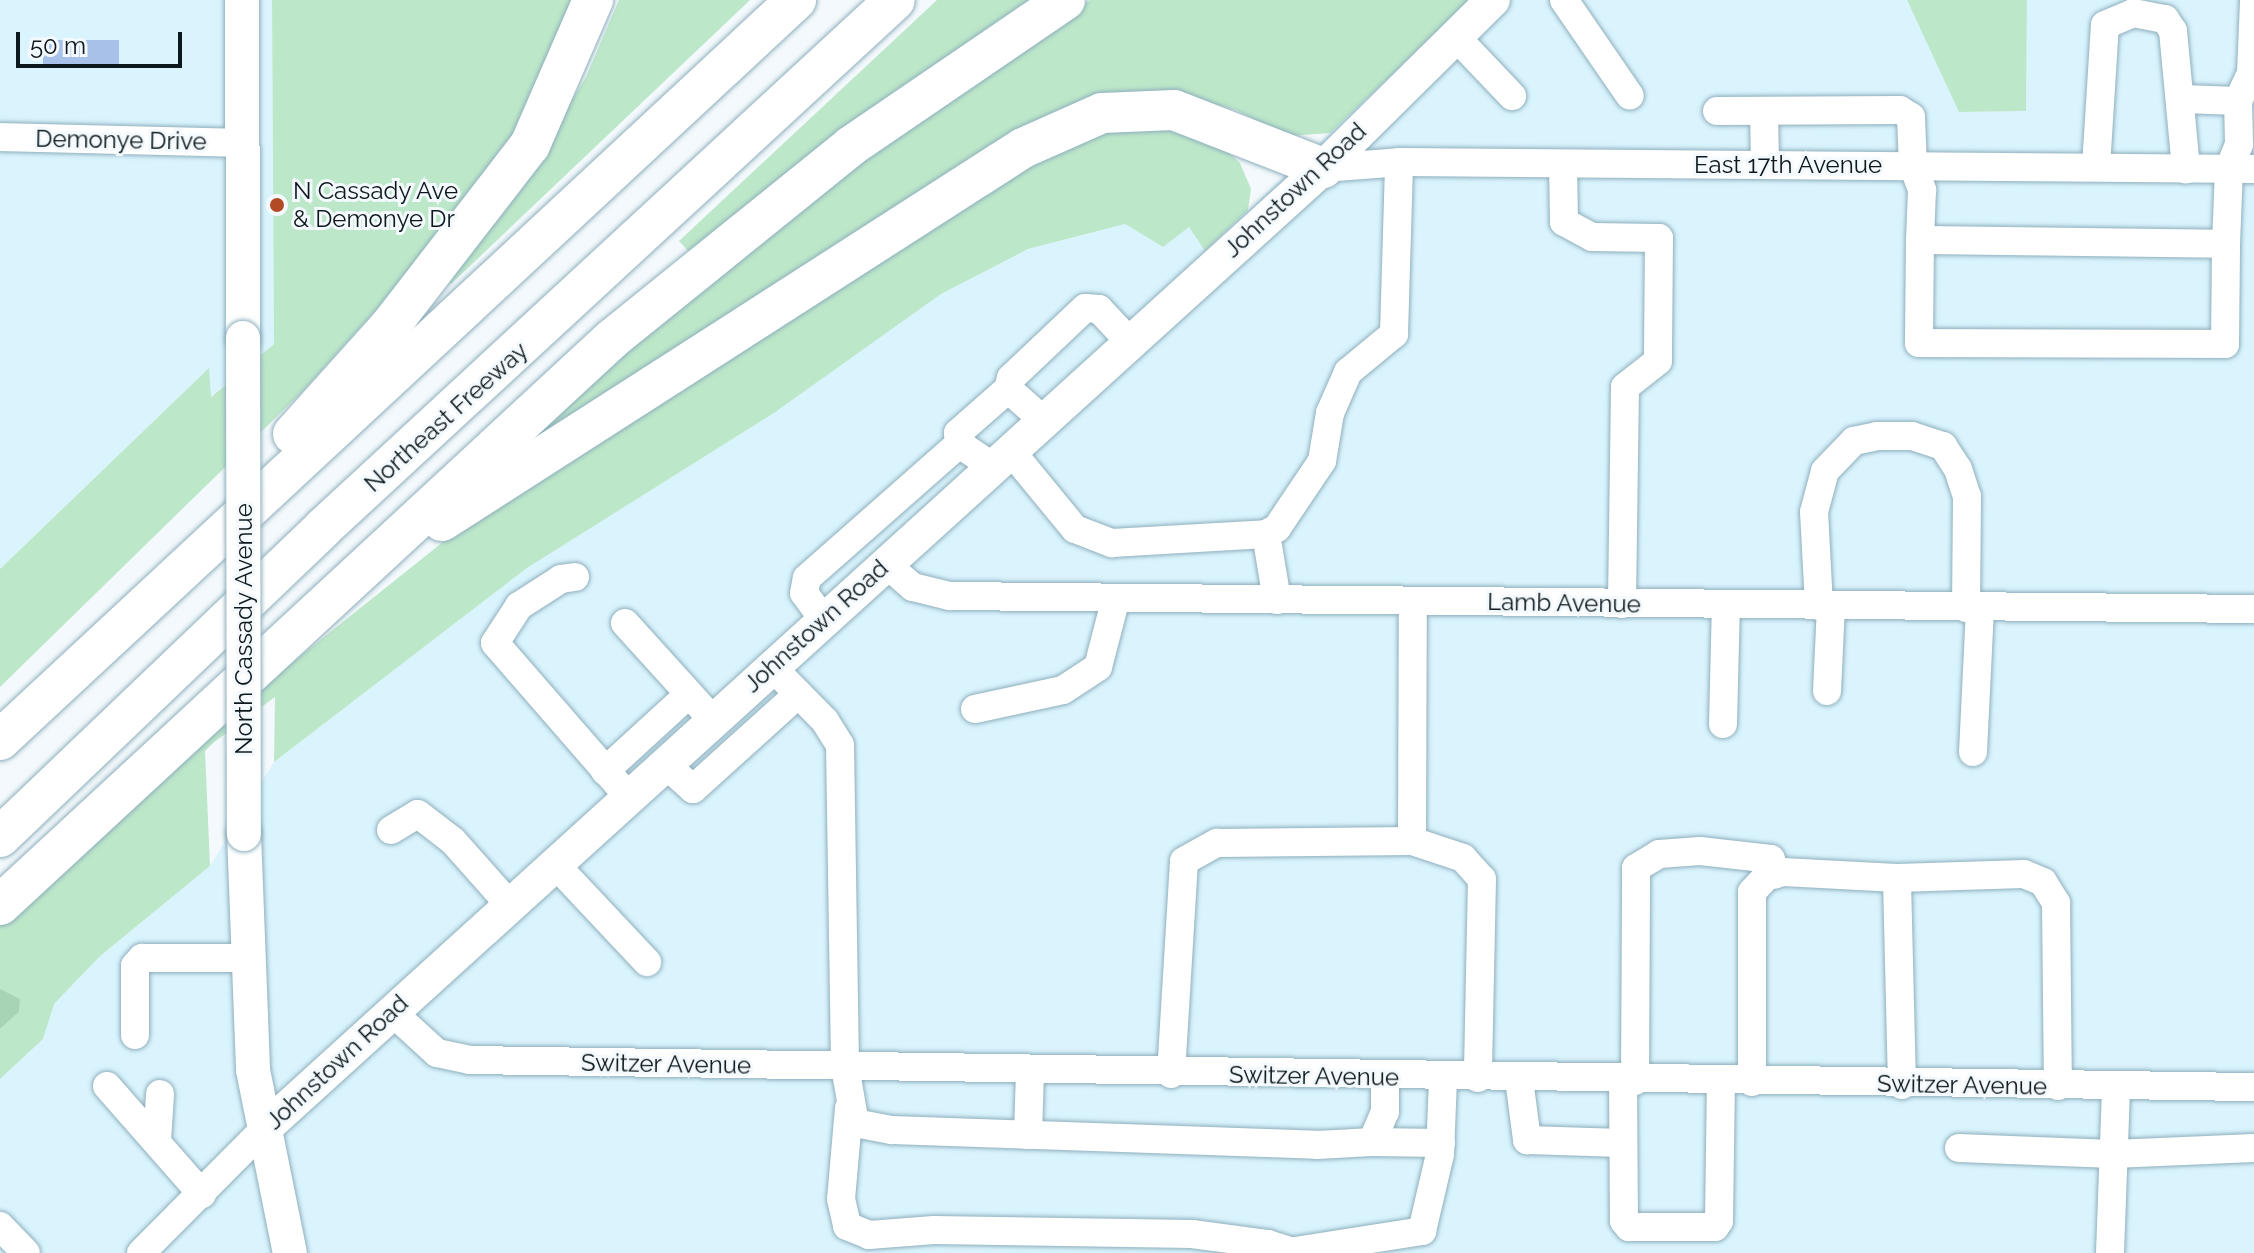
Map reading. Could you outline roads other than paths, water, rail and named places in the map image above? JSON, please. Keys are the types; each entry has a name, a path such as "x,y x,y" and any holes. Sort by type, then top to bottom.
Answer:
{"highway":[{"path":"165,589 287,439 390,326 530,145 593,0"},
{"path":"0,740 796,0"},
{"name":"Northeast Freeway","path":"0,837 323,528 895,0"},
{"path":"0,905 612,339 723,245 934,86 1065,0"},
{"path":"337,594 534,459 1023,148 1102,113 1174,110 1323,168"}],"main road":[{"name":"North Cassady Avenue","path":"242,0 245,958 253,1070 290,1253"},
{"name":"Johnstown Road","path":"264,1129 1323,168 1493,0"}],"street":[{"path":"1564,0 1630,96"},
{"path":"1717,111 1900,110 1911,117 1913,166 1922,190 1919,343 2225,344 2226,244 2241,169 2239,144 2251,73 2254,0"},
{"path":"2096,167 2105,25 2133,13 2165,19 2173,31 2182,99 2186,169"},
{"path":"1455,36 1512,96"},
{"path":"2182,99 2244,110"},
{"path":"1764,111 1765,165"},
{"name":"Demonye Drive","path":"0,137 242,143"},
{"path":"959,444 1001,458 1075,529 1112,543 1266,534 1277,528 1322,461 1330,413 1348,372 1394,334 1399,162"},
{"name":"East 17th Avenue","path":"1323,168 1399,162 2241,169"},
{"path":"1563,164 1564,222 1592,237 1659,238 1658,361 1625,387 1622,604"},
{"path":"1920,240 2226,244"},
{"path":"959,444 958,433 1008,389 1011,378 1085,308 1099,309 1130,342"},
{"path":"1008,389 1043,420"},
{"path":"1827,691 1825,606 1814,512 1825,471 1854,441 1877,436 1912,436 1943,446 1958,469 1967,496 1973,608 1973,752"},
{"path":"823,619 804,593 807,578 959,444"},
{"path":"1266,534 1277,600"},
{"name":"Lamb Avenue","path":"885,563 913,587 950,596 2254,609"},
{"path":"575,577 561,579 519,606 495,643 628,796"},
{"path":"975,709 1063,690 1098,667 1116,598"},
{"path":"1412,841 1413,601"},
{"path":"1723,724 1726,605"},
{"path":"625,623 713,720"},
{"path":"771,666 840,745 845,1067 849,1108 841,1199 847,1226 869,1235 934,1230 1192,1234 1295,1252 1422,1231 1441,1143 1443,1078"},
{"path":"605,771 689,694"},
{"path":"664,763 693,789 798,694"},
{"path":"391,830 418,814 453,841 509,904"},
{"path":"1171,1074 1184,861 1217,843 1412,841 1463,858 1482,879 1478,1078"},
{"path":"1721,1082 1715,1227 1629,1227 1624,1221 1622,1143 1629,1081 1636,868 1659,854 1700,851 1771,859 1775,874"},
{"path":"554,863 647,962"},
{"path":"1752,1082 1752,892 1775,874 1897,878 2024,874 2043,882 2056,903 2058,1086"},
{"path":"1897,878 1902,1085"},
{"path":"135,1035 135,966 142,958 245,958"},
{"name":"Switzer Avenue","path":"391,1011 437,1053 470,1060 1030,1072 2254,1087"},
{"path":"1028,1135 1030,1072"},
{"path":"1372,1142 1385,1112 1385,1077"},
{"path":"1519,1079 1527,1140 1622,1143"},
{"path":"107,1086 202,1194"},
{"path":"2110,1253 2116,1086"},
{"path":"157,1141 160,1094"},
{"path":"849,1108 855,1123 892,1130 1317,1145 1441,1143"},
{"name":"Johnstown Road","path":"141,1253 264,1129"},
{"path":"1959,1148 2113,1154 2254,1148"},
{"path":"0,1226 26,1253"}],"place":[{"name":"N Cassady Ave & Demonye Dr","path":"277,205"}]}
